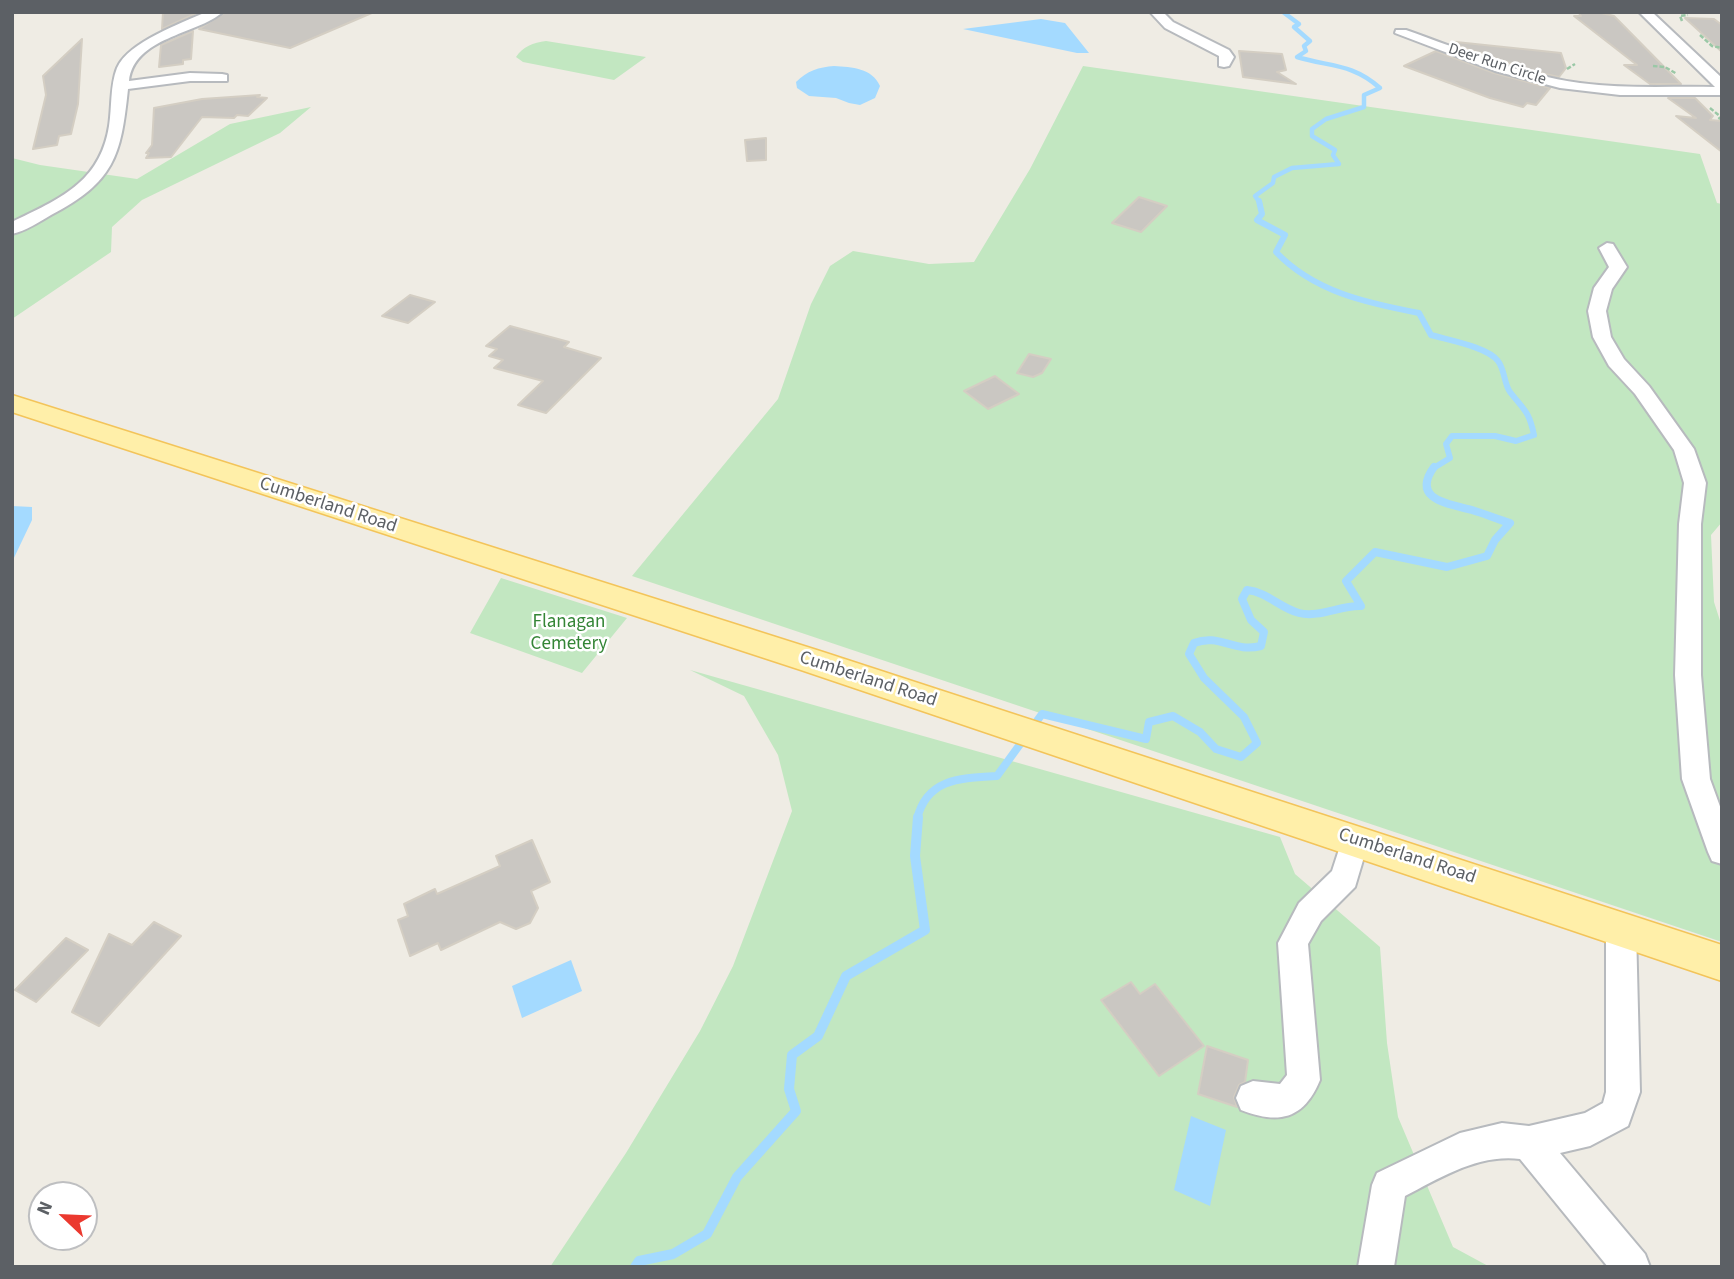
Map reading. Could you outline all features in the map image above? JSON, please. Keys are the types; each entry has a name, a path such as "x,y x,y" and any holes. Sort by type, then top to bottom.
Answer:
{"main road":[{"name":"Cumberland Road","path":"12,403 1047,738 1722,963"}],"street":[{"path":"12,229 58,204 97,175 109,158 124,68 141,50 217,12"},
{"path":"1156,12 1169,25 1224,53 1227,57 1224,63"},
{"path":"1645,12 1722,86"},
{"name":"Deer Run Circle","path":"1401,33 1527,76 1562,85 1600,89 1722,92"},
{"path":"121,86 190,77 222,78"},
{"path":"1607,248 1618,272 1603,288 1597,311 1602,337 1616,362 1642,390 1684,449 1695,483 1690,524 1688,675 1696,779 1722,852"},
{"path":"1253,1098 1287,1101 1304,1080 1293,943 1310,912 1345,878 1355,840"},
{"path":"1376,1267 1390,1185 1460,1150 1502,1140 1529,1143 1590,1129 1616,1114 1623,1092 1621,929"},
{"path":"1529,1143 1632,1267"}],"path":[{"path":"1688,15 1679,17 1688,26"},
{"path":"1700,35 1712,46 1722,48"},
{"path":"1705,106 1721,117 1717,120"}],"green space":[{"path":"546,41 646,57 614,80 523,62 516,57 529,46"},
{"path":"1083,66 1700,154 1717,203 1722,204 1722,522 1711,535 1714,602 1722,627 1722,942 632,576 778,399 811,304 830,266 853,251 929,264 974,262 1030,169"},
{"path":"311,107 280,133 142,200 112,227 111,252 12,319 12,158 40,165 137,179 230,124"},
{"name":"Flanagan Cemetery","path":"501,578 627,618 582,673 470,633"},
{"path":"690,670 1280,837 1295,874 1380,947 1387,1043 1398,1117 1453,1247 1490,1267 550,1267 626,1153 700,1031 733,966 792,811 778,755 744,696"}],"water":[{"path":"1041,19 1065,23 1089,53 1077,53 963,29"},
{"path":"834,66 854,68 872,75 880,86 875,98 860,105 836,98 809,96 797,88 796,82 809,72"},
{"path":"12,506 32,507 32,520 12,562"},
{"path":"571,960 582,991 522,1018 512,986"},
{"path":"1191,1116 1226,1130 1210,1206 1174,1190"}],"building":[{"path":"163,12 199,12 162,29"},
{"path":"226,12 374,12 290,48 199,29"},
{"path":"1578,12 1614,16 1681,84 1650,84 1624,65 1637,65 1574,16 1581,16"},
{"path":"1685,18 1714,19 1722,25 1722,52"},
{"path":"193,31 191,59 183,60 183,64 159,67 161,45"},
{"path":"82,39 78,104 71,134 59,136 57,145 33,149 46,95 43,76"},
{"path":"1456,42 1561,53 1566,68 1559,77 1536,72 1453,44"},
{"path":"1239,51 1282,54 1286,70 1277,72 1296,84 1243,77"},
{"path":"1436,51 1494,73 1550,88 1536,105 1527,103 1523,107 1490,98 1404,66"},
{"path":"260,95 257,97 267,98 248,116 202,117 171,157 146,158 152,145 154,108 202,99"},
{"path":"1668,98 1695,98 1713,116 1710,120 1722,121 1722,152 1676,116 1696,118"},
{"path":"766,138 766,160 747,161 745,140"},
{"path":"1139,197 1167,206 1141,232 1112,223"},
{"path":"410,295 435,302 408,323 382,316"},
{"path":"510,326 569,342 564,347 601,358 546,413 518,405 543,381 494,368 503,360 489,356 497,349 486,346"},
{"path":"1029,354 1051,359 1042,373 1033,377 1017,373"},
{"path":"995,376 1019,394 988,409 964,391"},
{"path":"532,840 550,882 531,891 538,908 530,923 516,929 500,922 441,950 438,943 410,956 398,920 408,916 404,904 435,889 437,894 500,866 496,856"},
{"path":"154,922 181,936 99,1026 72,1012 109,934 132,945"},
{"path":"66,938 88,950 36,1002 15,990"},
{"path":"1131,982 1140,994 1155,984 1204,1046 1159,1076 1101,1000"},
{"path":"1207,1046 1248,1060 1245,1082 1239,1085 1234,1097 1237,1107 1198,1094"}],"waterway":[{"path":"1259,202 1255,196 1273,183 1274,177 1292,168 1339,164 1333,155 1335,150 1312,136 1312,129 1326,119 1364,107 1364,95 1380,88 1350,70 1297,57 1306,51 1304,46 1310,41 1294,27 1299,24 1283,12"},
{"path":"1259,202 1262,214 1257,220 1285,235 1276,252 1307,277 1342,294 1419,313 1431,335 1477,348 1498,361 1508,389 1528,416 1534,435 1516,441 1495,436 1452,436 1446,444 1450,458 1433,468"},
{"path":"917,819 922,805 937,788 959,780 997,776 1042,714 1146,739 1149,722 1173,716 1200,732 1216,749 1241,757 1257,743 1244,717 1204,678 1189,654 1194,643 1212,640 1242,647 1261,646 1264,632 1251,620 1242,599 1247,590 1261,594 1292,611 1314,614 1361,606 1346,581 1375,552 1447,567 1487,556 1495,540 1510,523 1436,499 1427,487 1433,468"},
{"path":"635,1267 639,1261 673,1254 707,1234 737,1177 796,1111 789,1089 792,1055 818,1036 846,976 925,930 915,856 918,817"}]}
